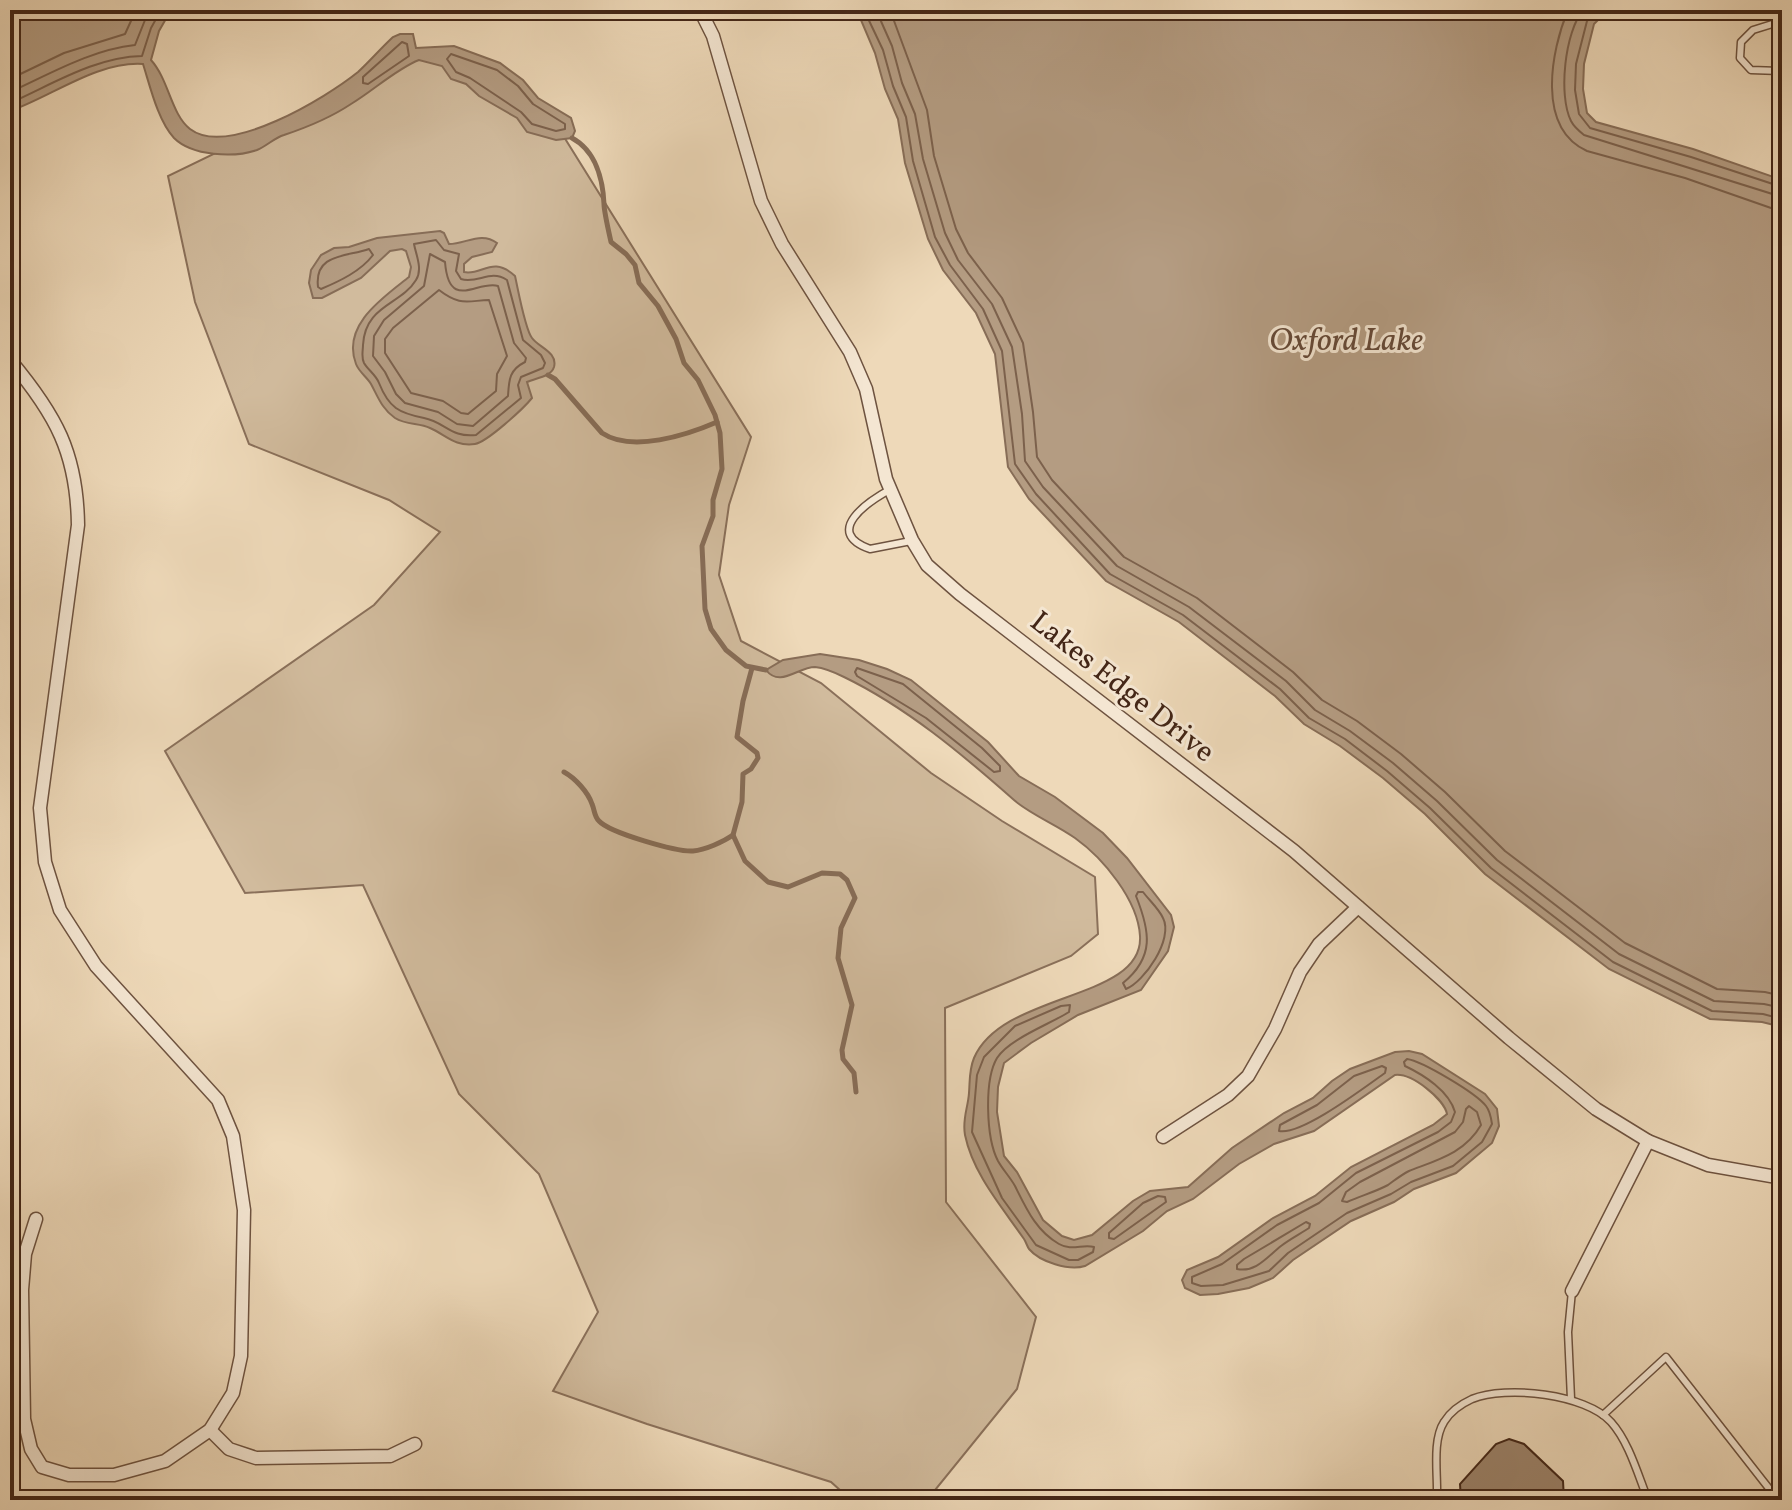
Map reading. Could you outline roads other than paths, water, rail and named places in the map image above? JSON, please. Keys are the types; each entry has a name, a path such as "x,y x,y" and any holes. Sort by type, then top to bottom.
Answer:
{"street":[{"name":"Lakes Edge Drive","path":"700,10 713,36 733,98 761,201 782,244 850,352 866,389 891,489 912,540 927,565 960,594 1294,851 1509,1038 1596,1109 1648,1141 1708,1165 1782,1178"},
{"path":"10,360 35,390 60,431 78,493 78,525 40,808 45,862 60,910 96,966 218,1100 233,1136 244,1210 241,1356 233,1393 210,1430 165,1461 114,1475 69,1475 42,1467 31,1449 24,1419 22,1290 25,1254 36,1219"},
{"path":"1163,1137 1228,1095 1248,1076 1275,1029 1300,972 1319,944 1358,907"},
{"path":"1572,1291 1648,1141"},
{"path":"210,1430 229,1449 256,1458 390,1456 415,1444"}],"lane":[{"path":"1782,21 1753,30 1741,42 1740,58 1751,70 1782,71"},
{"path":"891,489 858,510 852,520 852,537 870,549 912,540"},
{"path":"1571,1399 1568,1332 1572,1291"},
{"path":"1603,1415 1666,1357 1778,1500"},
{"path":"1437,1489 1437,1450 1442,1425 1455,1409 1473,1398 1510,1393 1541,1394 1595,1407 1613,1424 1648,1500"}],"water":[{"path":"10,10 171,10 159,31 151,60 178,115 190,129 207,136 228,136 252,130 301,109 358,72 393,37 400,34 413,34 416,48 454,46 500,63 523,80 538,98 571,118 575,131 572,138 556,140 527,132 517,118 479,96 466,84 451,79 442,66 419,60 327,118 280,136 248,153 202,152 174,138 159,113 143,64 109,68 92,74 10,111"},
{"name":"Oxford Lake","path":"853,10 1608,10 1594,24 1584,64 1583,89 1587,113 1596,122 1693,149 1782,180 1782,1027 1762,1022 1710,1019 1609,969 1485,874 1425,814 1383,778 1304,724 1275,696 1179,622 1106,581 1029,499 1008,467 995,354 976,313 943,270 928,239 905,163 898,119 885,89 875,53 861,20"},
{"path":"440,231 449,244 479,238 497,243 492,252 472,257 464,264 464,272 500,267 515,276 529,333 553,357 554,362 550,373 527,382 532,398 496,431 475,444 456,442 430,428 395,418 384,407 356,364 354,337 360,325 377,303 409,277 411,267 406,251 390,251 361,278 322,298 313,298 309,283 311,270 321,255 334,248 349,247 377,238"},
{"path":"820,654 859,660 911,680 988,742 1019,776 1055,797 1103,833 1127,858 1171,915 1174,927 1168,951 1141,990 1078,1015 1004,1063 998,1087 997,1112 1004,1156 1017,1172 1043,1220 1062,1236 1074,1240 1092,1235 1150,1191 1188,1187 1232,1148 1284,1113 1313,1098 1350,1069 1395,1052 1422,1054 1485,1094 1497,1109 1499,1126 1492,1143 1456,1173 1414,1189 1394,1202 1351,1221 1293,1260 1273,1278 1249,1288 1218,1294 1200,1295 1185,1288 1182,1280 1187,1270 1218,1257 1273,1218 1315,1196 1351,1167 1433,1125 1447,1114 1440,1101 1426,1088 1410,1078 1395,1075 1314,1131 1274,1144 1239,1164 1193,1199 1167,1211 1143,1231 1085,1266 1063,1266 1034,1254 989,1190 969,1149 964,1124 972,1062 990,1036 1013,1020 1097,986 1120,973 1135,957 1140,936 1138,922 1126,894 1086,846 1020,805 954,749 889,702 822,668 809,668 783,677 771,675 766,670 783,660"}],"waterway":[{"path":"572,138 587,150 597,167 611,242 635,265 639,283 658,306 676,339 684,363 698,380 715,415 720,433 722,469 713,500 713,516 702,546 705,609 711,629 726,650 746,666 766,670"},
{"path":"548,375 602,433 614,439 628,442 660,440 717,422"},
{"path":"752,668 737,737 757,753 758,758 751,769 743,774 742,802 733,835 745,861 768,882 788,887 822,873 840,874 847,880 855,898 841,928 838,958 852,1005 842,1050 843,1059 854,1073 856,1092"},
{"path":"564,772 584,790 599,821 629,836 693,851 733,835"}]}
